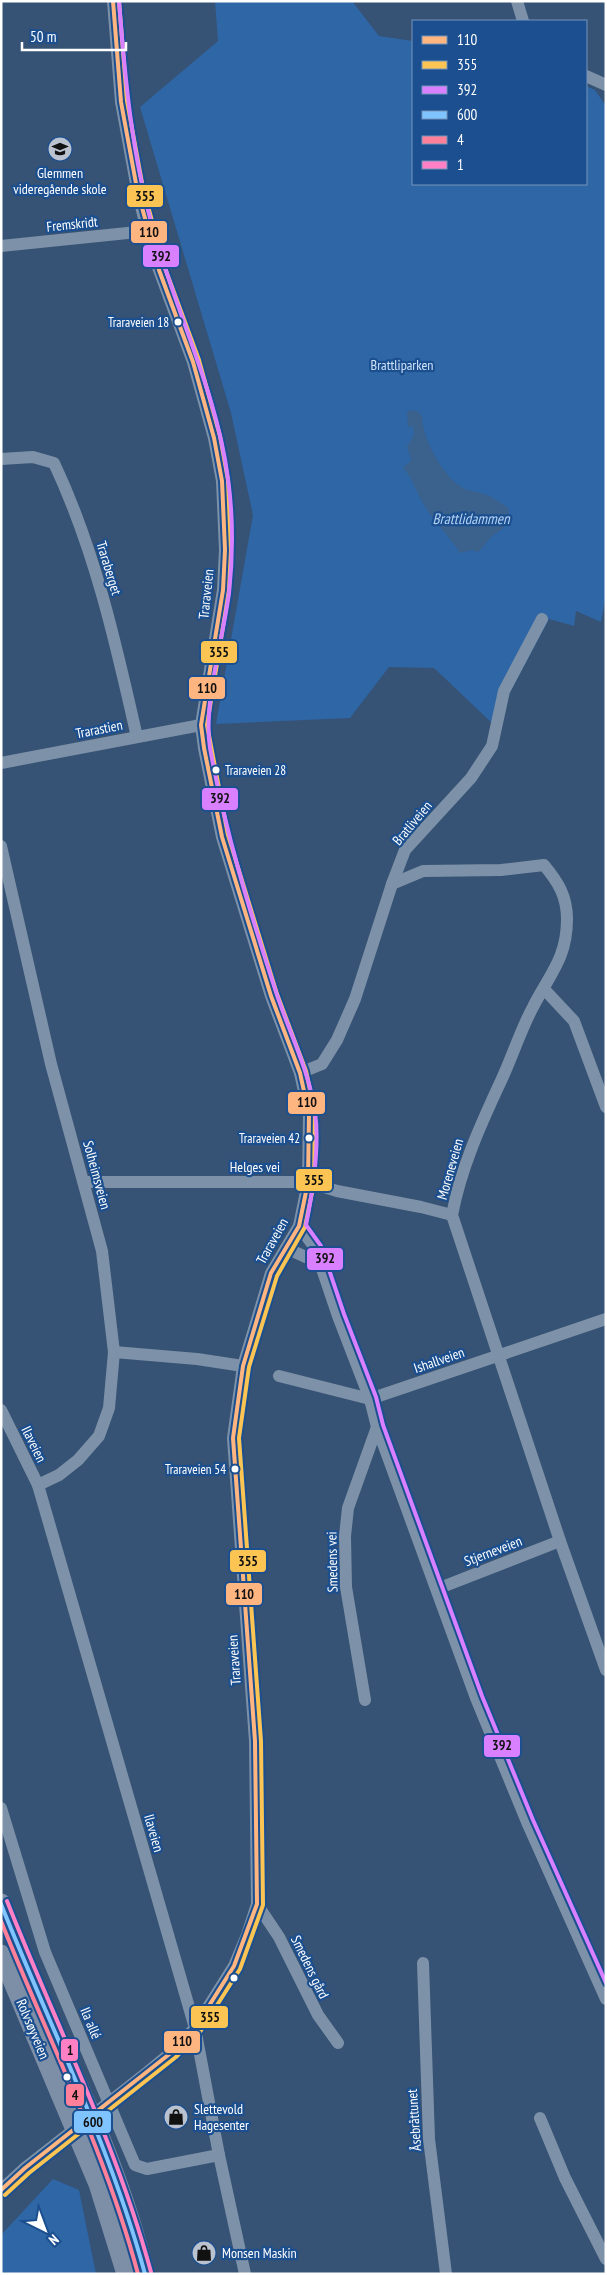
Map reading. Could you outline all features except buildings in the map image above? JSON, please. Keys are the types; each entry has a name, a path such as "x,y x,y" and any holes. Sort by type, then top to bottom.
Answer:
{"main road":[{"name":"Rolvsøyveien","path":"1,1903 116,2177 132,2225 145,2274"},
{"name":"Rolvsøyveien","path":"1,1954 98,2184 126,2274"}],"street":[{"name":"Traraveien","path":"1,2190 24,2168 172,2052 195,2028 234,1966 247,1936 257,1904 255,1741 233,1438 243,1366 271,1273 300,1226 308,1182 309,1114 300,1073 271,996 222,837 204,748 202,724 223,590 225,550 222,481 214,438 193,362 159,270 147,231 121,102 112,1"},
{"path":"517,1 523,20"},
{"path":"587,76 606,85"},
{"name":"Fremskridt","path":"1,246 147,231"},
{"name":"Traraberget","path":"1,459 33,457 54,463 75,507 102,592 137,737"},
{"name":"Bratliveien","path":"300,1073 322,1064 337,1040 355,999 392,884 405,850 471,778 492,746 504,691 542,619"},
{"name":"Trarastien","path":"1,763 202,724"},
{"name":"Solheimsveien","path":"1,846 51,1064 102,1252 114,1352 109,1408 99,1436 78,1460 59,1475 38,1485"},
{"name":"Moreneveien","path":"392,884 423,871 501,870 544,865 558,882 564,896 567,919 559,964 534,1005 475,1136 457,1188 452,1215 560,1541 606,1670"},
{"path":"544,989 574,1021 606,1107"},
{"name":"Helges vei","path":"84,1182 308,1182 337,1191 452,1215"},
{"path":"300,1226 315,1248 321,1264 338,1316 370,1399 377,1427 476,1698 526,1822 606,1999"},
{"path":"286,1248 321,1264"},
{"name":"Ishallveien","path":"370,1399 606,1319"},
{"path":"114,1352 197,1359 243,1366"},
{"path":"279,1376 370,1399"},
{"name":"Ilaveien","path":"1,1410 38,1485 195,2028 244,2274"},
{"name":"Smedens vei","path":"366,1700 346,1586 346,1536 348,1508 377,1427"},
{"name":"Stjerneveien","path":"437,1589 560,1541"},
{"name":"Ila allé","path":"1,1808 45,1952 135,2165 147,2169 219,2154"},
{"name":"Smedens gård","path":"257,1904 279,1937 318,2015 338,2043"},
{"name":"Åsebråttunet","path":"422,1963 429,2140 446,2274"},
{"path":"540,2118 565,2178 606,2259"}],"green space":[{"name":"Brattliparken","path":"215,1 352,1 379,36 412,41 412,185 587,185 587,86 595,90 606,106 606,595 601,622 576,611 574,626 549,619 493,724 434,668 389,667 350,718 216,724 253,515 231,413 140,107 218,41"},
{"path":"53,2179 79,2190 96,2274 1,2274 1,2235"}],"water":[{"name":"Brattlidammen","path":"410,410 417,411 422,416 430,446 441,466 455,483 465,489 479,492 499,501 508,508 509,517 506,524 478,552 472,550 460,553 426,508 410,476 403,467 410,462 411,458 407,447 414,435 413,426 408,427 407,413"}],"transit line":[{"name":"110","path":"1,2190 25,2168 172,2052 195,2028 234,1966 257,1904 255,1741 233,1438 243,1366 271,1273 299,1226 308,1182 309,1114 300,1073 271,996 222,837 204,748 201,725 223,590 225,550 222,481 214,438 193,362 159,270 137,189 121,102 113,1"},
{"name":"355","path":"5,2195 29,2173 176,2057 200,2032 240,1969 263,1905 261,1741 239,1438 249,1367 277,1276 305,1227 314,1183 315,1113 306,1071 277,994 228,835 207,725 229,590 231,550 228,480 220,436 199,360 165,268 143,188 127,101 119,1"},
{"name":"392","path":"119,1 130,118 146,204 163,263 206,385 223,447 228,479 232,521 232,550 229,593 211,692 209,712 210,748 223,810 248,902 276,992 312,1096 317,1140 313,1183 306,1225 321,1246 344,1314 376,1397 383,1425 482,1696 533,1820 606,1983"},
{"name":"1","path":"7,1901 121,2177 151,2272"},
{"name":"600","path":"1,1904 115,2179 145,2274"},
{"name":"4","path":"1,1921 93,2139 125,2228 138,2274"}],"place":[{"name":"Glemmen videregående skole","path":"60,149"},
{"name":"Traraveien 18","path":"178,322"},
{"name":"Traraveien 28","path":"216,770"},
{"name":"Traraveien 42","path":"309,1138"},
{"name":"Traraveien 54","path":"235,1469"},
{"name":"Slettevold Hagesenter","path":"176,2117"},
{"name":"Monsen Maskin","path":"204,2253"}]}
